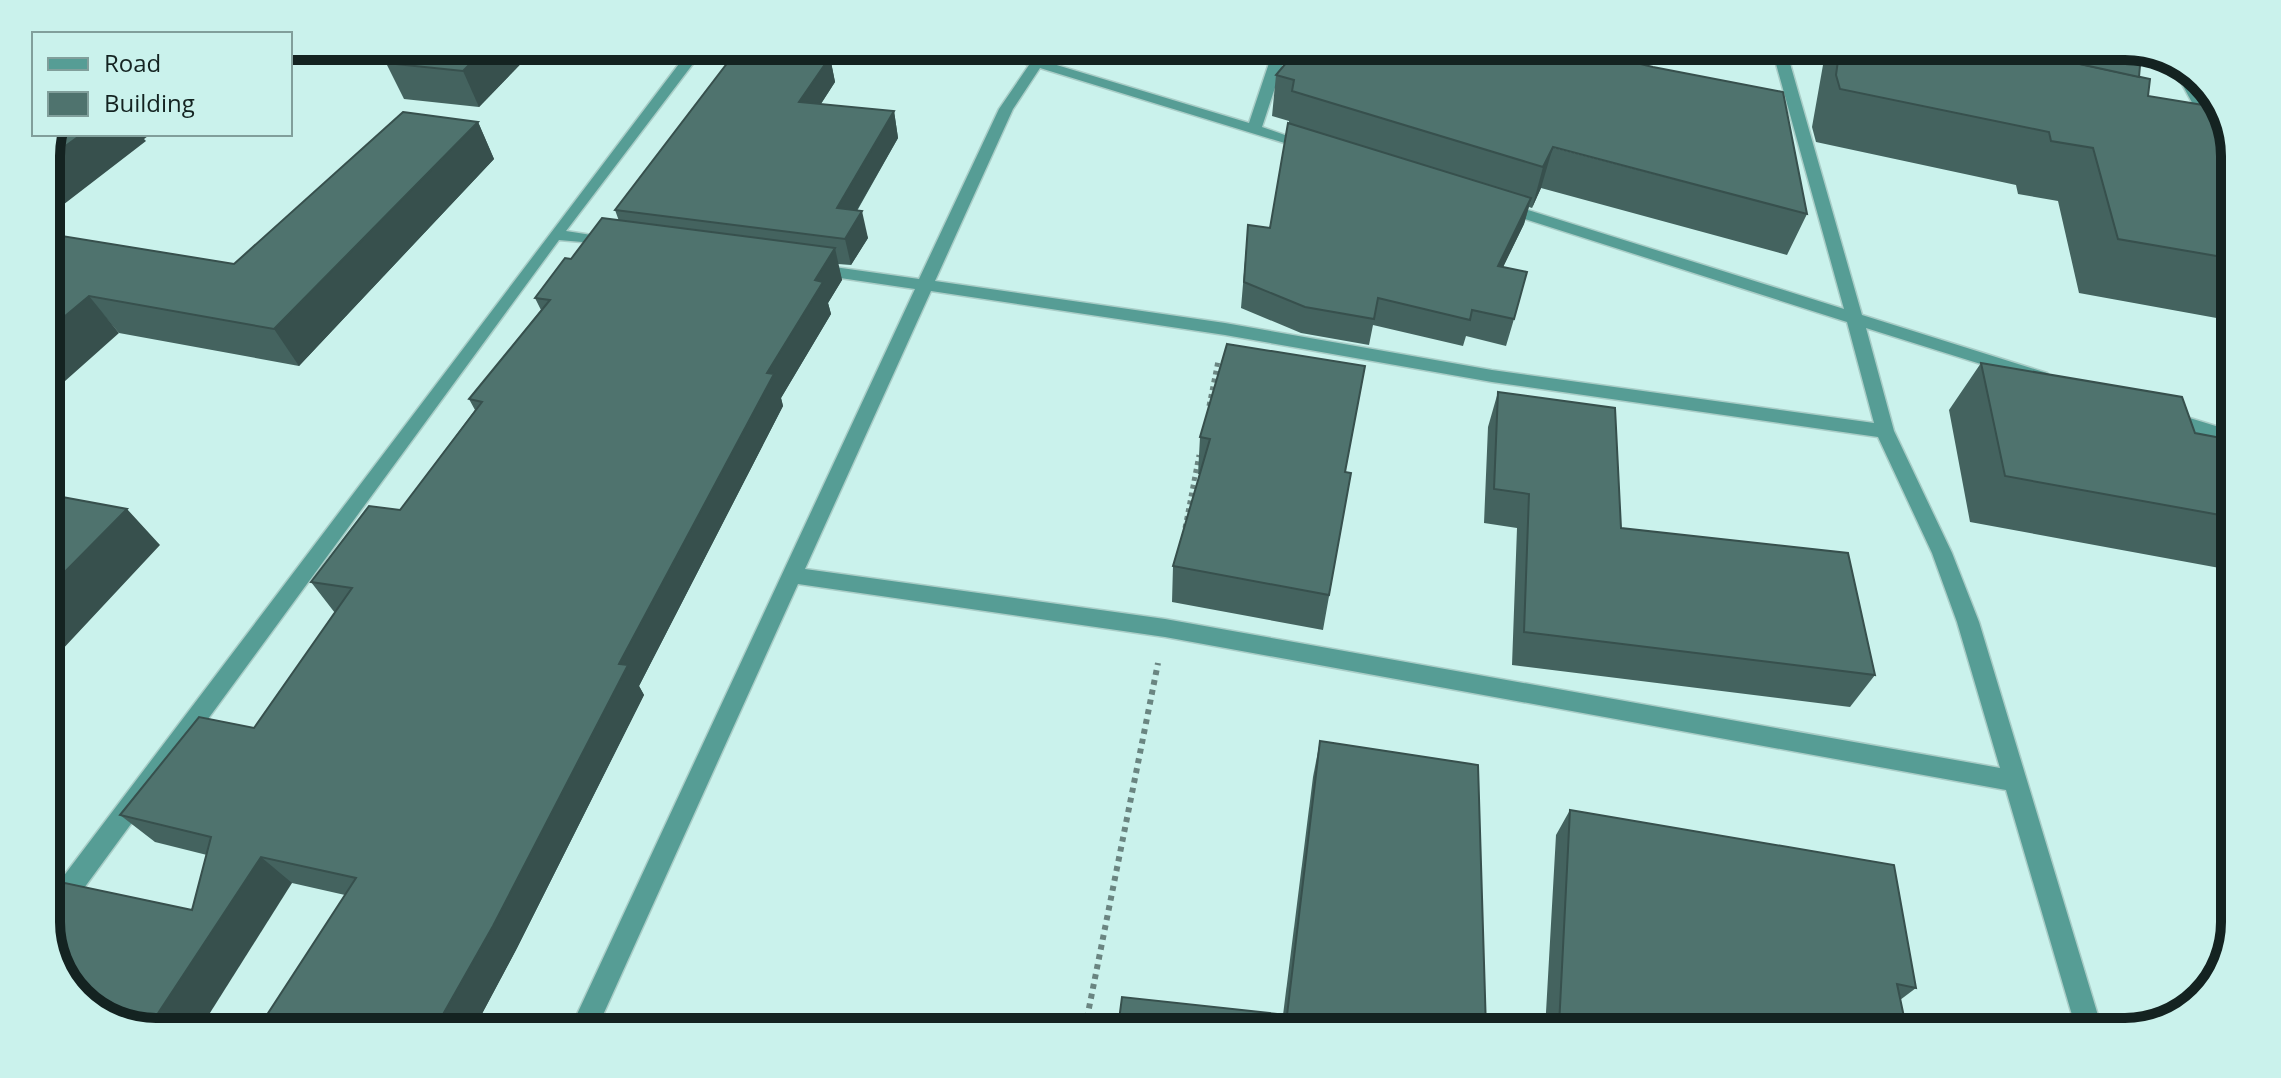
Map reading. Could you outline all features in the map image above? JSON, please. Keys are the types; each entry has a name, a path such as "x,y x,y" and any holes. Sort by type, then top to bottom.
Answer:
{"street":[{"path":"60,900 689,60"},
{"path":"1027,60 1327,152"},
{"path":"1254,129 1277,60"},
{"path":"1782,60 1818,180 1885,431 1942,553 1968,622 2086,1018"},
{"path":"1830,60 1860,67"},
{"path":"588,1018 1006,109 1037,63"},
{"path":"2186,82 2214,146 2221,153"},
{"path":"1487,202 2051,380"},
{"path":"555,235 632,245"},
{"path":"802,267 1225,329 1492,376 1885,431"},
{"path":"2156,414 2221,435"},
{"path":"791,575 1165,628 2015,781"}],"path":[{"path":"1207,419 1225,329"},
{"path":"1183,538 1201,448"},
{"path":"1087,1018 1165,628"}],"building":[{"path":"389,60 474,60 463,71 386,63"},
{"path":"730,60 828,60 799,102 894,111 837,208 862,211 845,239 615,210"},
{"path":"1288,60 1624,60 1783,92 1807,214 1553,147 1543,167 1292,91 1294,80 1276,75"},
{"path":"1838,60 2062,60 2150,79 2148,96 2207,106 2216,125 2221,150 2221,257 2118,239 2093,148 2051,141 2049,132 1840,89 1836,75"},
{"path":"2061,60 2140,62 2139,77"},
{"path":"403,112 478,122 274,329 89,296 60,320 62,236 234,264"},
{"path":"1288,123 1531,198 1498,266 1527,272 1514,319 1472,310 1470,320 1378,298 1374,319 1305,307 1244,282 1248,225 1270,228"},
{"path":"62,136 79,136 60,150"},
{"path":"602,218 835,248 815,280 823,282 767,373 774,374 619,664 628,665 493,926 441,1018 265,1018 356,878 261,857 155,1018 137,1016 108,1005 88,990 67,959 60,928 60,890 65,883 192,910 211,837 120,815 199,717 254,728 352,588 311,582 369,506 400,510 482,402 469,399 550,300 535,298 565,258 571,259"},
{"path":"1227,344 1365,366 1345,472 1351,473 1329,595 1173,566 1210,439 1200,437"},
{"path":"1981,363 2182,397 2195,433 2221,438 2221,515 2005,476"},
{"path":"1498,392 1615,408 1621,528 1848,553 1875,675 1524,632 1529,494 1494,489"},
{"path":"60,497 127,509 60,577"},
{"path":"1320,741 1478,765 1486,1018 1119,1018 1122,997 1287,1015"},
{"path":"1570,810 1894,865 1916,988 1897,984 1904,1018 1559,1018"}]}
